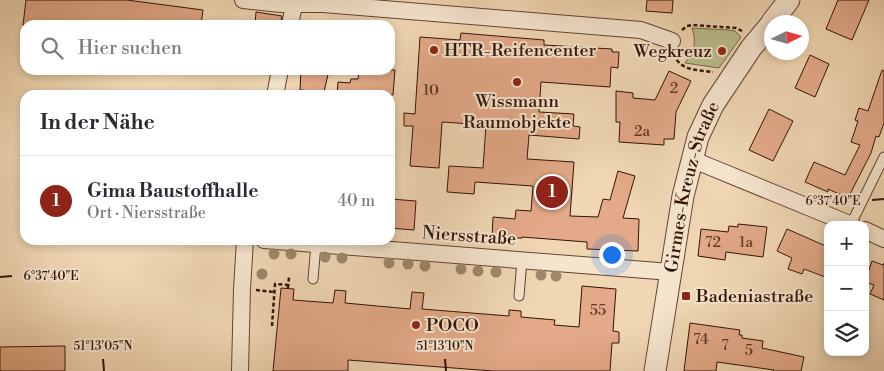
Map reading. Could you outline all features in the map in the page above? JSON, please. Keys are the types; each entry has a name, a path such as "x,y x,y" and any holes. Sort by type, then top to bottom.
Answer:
{"street":[{"path":"243,0 323,4 641,30 672,41"},
{"name":"Girmes-Kreuz-Straße","path":"778,15 789,0"},
{"path":"291,20 294,2"},
{"name":"Girmes-Kreuz-Straße","path":"655,371 683,196 698,138 713,105 764,33"},
{"path":"276,90 279,75"},
{"path":"692,159 841,221"},
{"path":"869,232 884,239"},
{"path":"240,371 245,245"},
{"name":"Niersstraße","path":"329,245 671,272"}],"lane":[{"path":"853,221 884,157"},
{"path":"313,279 316,245"},
{"path":"518,296 522,260"}],"path":[{"path":"672,41 687,26 729,27 736,28 744,33 744,40 752,48"},
{"path":"685,68 695,69"},
{"path":"272,326 275,284 288,287 289,277"}],"green space":[{"path":"692,28 735,31 741,37 719,68 685,63 694,47"}],"building":[{"path":"26,0 127,0 203,10 202,20 24,20"},
{"path":"647,0 673,0 672,13 646,11"},
{"path":"838,0 869,0 852,40 826,29"},
{"path":"256,12 282,16 281,20 255,20"},
{"path":"461,33 544,40 544,45 612,49 612,52 619,52 618,68 611,67 610,87 541,82 539,112 574,114 573,126 580,127 579,139 529,135 527,159 574,162 570,216 598,217 603,199 610,200 618,171 635,176 623,218 639,219 638,251 587,249 587,242 522,237 516,238 516,241 492,239 493,217 515,219 516,210 531,211 533,186 475,182 474,194 447,192 449,166 483,168 486,125 442,122 439,168 410,166 413,126 404,126 404,113 415,114 420,37 460,40"},
{"path":"810,55 829,64 815,97 795,88"},
{"path":"882,70 884,71 884,123 879,137 876,136 871,153 848,198 805,182 814,162 845,175 860,145 851,142 858,121 855,120 859,108 868,111"},
{"path":"669,71 691,81 676,112 674,139 664,139 664,145 619,142 620,122 616,122 616,91 633,93 633,98 655,100"},
{"path":"301,75 328,75 324,90 300,90"},
{"path":"358,75 395,75 393,90 337,90 338,82 350,83 351,79 358,79"},
{"path":"769,109 793,121 773,161 749,150"},
{"path":"395,199 416,201 414,230 395,228"},
{"path":"738,224 767,227 763,257 726,252 725,260 698,256 701,229 728,232 729,226 738,227"},
{"path":"787,229 824,245 824,276 804,269 802,274 788,269 792,258 777,251"},
{"path":"872,261 883,265 884,263 884,300 870,294 874,285 869,283 869,270"},
{"name":"POCO","path":"582,286 616,289 613,331 619,332 619,343 612,343 610,371 493,371 348,360 348,371 273,371 281,288 294,289 293,300 333,303 335,290 346,291 345,303 410,309 412,292 424,293 422,309 509,316 509,310 521,311 521,317 555,320 554,325 579,327"},
{"path":"690,323 740,330 739,335 742,335 742,338 763,341 762,348 804,357 801,371 773,371 717,362 716,371 684,371"},
{"path":"65,346 65,371 0,371 0,347"}],"place":[{"name":"HTR-Reifencenter","path":"434,50"},
{"name":"Wegkreuz","path":"722,51"},
{"name":"Wissmann Raumobjekte","path":"517,82"},
{"name":"Gima Baustoffhalle","path":"552,192"},
{"name":"Badeniastraße","path":"686,296"},
{"name":"POCO","path":"416,325"}]}
